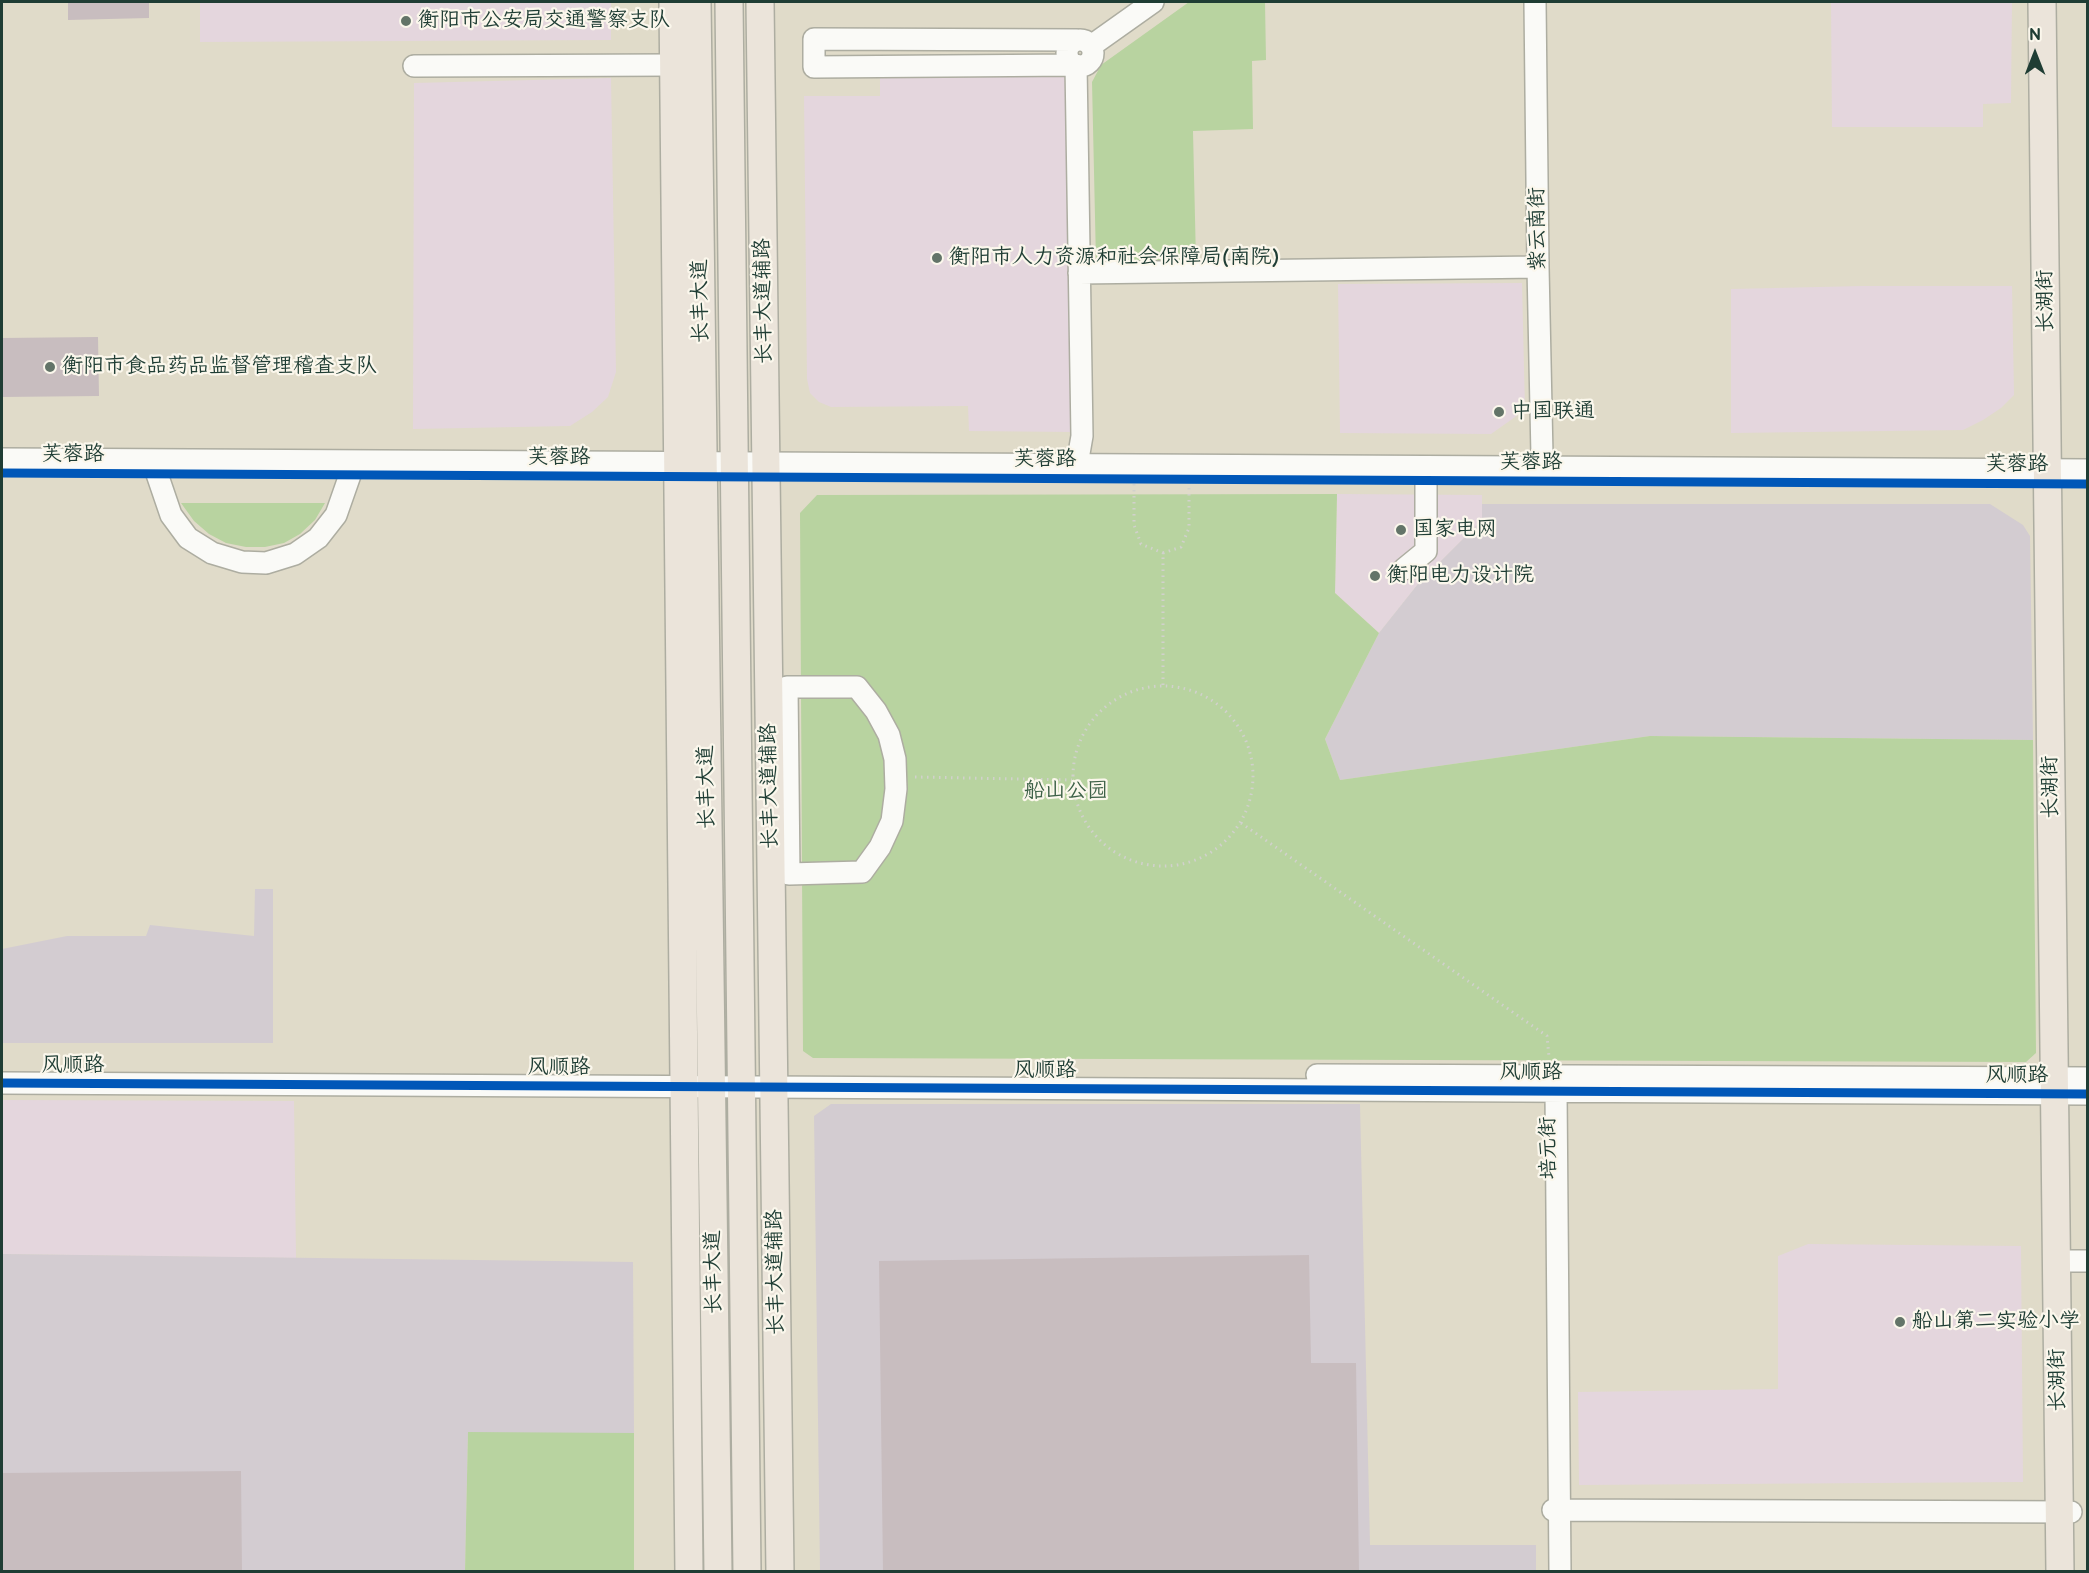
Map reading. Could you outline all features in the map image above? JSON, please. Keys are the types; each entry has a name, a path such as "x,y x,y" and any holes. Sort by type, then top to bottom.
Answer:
{"main road":[{"path":"673,2 686,64"},
{"name":"长丰大道","path":"697,2 686,64 698,1080 718,1572"},
{"name":"长丰大道","path":"729,2 747,1572"},
{"name":"长丰大道辅路","path":"760,2 780,1572"},
{"name":"长湖街","path":"2042,2 2069,1086 2078,1261 2060,1572"},
{"name":"长湖街","path":"2054,2 2054,477"},
{"path":"689,1572 698,1080"},
{"name":"长湖街","path":"2069,1086 2065,1512 2072,1572"}],"street":[{"path":"1076,65 1069,60 1067,52 1070,44 1084,43 1153,2"},
{"name":"紫云南街","path":"1535,2 1542,456"},
{"path":"1076,65 814,68 814,39 1084,43"},
{"path":"414,66 686,64"},
{"path":"1076,65 1083,465"},
{"path":"1079,273 1538,267"},
{"name":"芙蓉路","path":"2,459 690,470"},
{"name":"芙蓉路","path":"2,473 350,475 1083,465 2054,477 2088,483"},
{"name":"芙蓉路","path":"766,470 1134,479 1426,480 2054,477 2088,470"},
{"path":"157,474 171,515 188,538 212,553 242,562 267,563 295,554 318,538 336,515 350,475"},
{"path":"1404,570 1426,550 1426,480"},
{"path":"787,687 857,687 876,711 890,735 895,759 895,776 892,820 880,847 862,872 789,874 787,687"},
{"name":"风顺路","path":"2,1071 698,1080"},
{"name":"风顺路","path":"2,1083 774,1080 1552,1086 2069,1086"},
{"name":"培元街","path":"1552,1086 1557,1510 1560,1572"},
{"path":"1557,1510 2065,1512"},
{"name":"培元街","path":"1554,1572 1557,1510"}],"path":[{"path":"1134,479 1134,525 1141,544 1162,553 1181,547 1185,537 1188,528 1188,479"},
{"path":"1162,553 1163,685"},
{"path":"1163,685 1189,689 1216,702 1234,719 1252,755 1252,796 1241,824 1228,839 1192,862 1164,866 1132,861 1103,844 1082,817 1072,780 1075,753 1090,721 1122,694 1163,685"},
{"path":"895,776 1072,780"},
{"path":"1241,824 1547,1036 1552,1086"}],"shaded area":[{"name":"衡阳市公安局交通警察支队","path":"200,2 611,2 611,40 200,42"},
{"path":"1831,2 2012,2 2011,103 1983,104 1983,127 1832,127"},
{"name":"衡阳市人力资源和社会保障局(南院)","path":"1065,74 1073,432 969,431 968,406 831,407 819,402 810,393 807,379 804,96 880,96 880,76"},
{"path":"611,78 616,372 608,397 592,412 570,426 413,429 414,83"},
{"path":"1522,283 1525,410 1491,434 1340,433 1338,284"},
{"path":"2012,286 2014,395 2001,408 1963,430 1731,433 1731,289"},
{"path":"1337,494 1482,495 1482,520 1418,584 1379,633 1335,593"},
{"path":"1482,504 1990,504 2023,525 2030,536 2033,740 1650,736 1340,780 1325,739 1379,633 1418,584 1482,520"},
{"path":"255,889 273,889 273,1043 2,1043 2,949 67,936 146,936 150,925 254,936"},
{"path":"2,1100 294,1101 296,1258 2,1254"},
{"path":"831,1104 1360,1104 1370,1545 1536,1545 1536,1571 820,1571 814,1116"},
{"name":"船山第二实验小学","path":"1808,1244 2021,1246 2023,1482 1579,1485 1578,1392 1778,1389 1778,1256"},
{"path":"2,1254 633,1262 634,1433 468,1433 465,1571 2,1572"}],"green space":[{"path":"1189,2 1265,2 1266,60 1252,61 1253,129 1193,131 1196,261 1096,262 1092,82 1101,65"},
{"name":"船山公园","path":"1337,494 1335,593 1379,633 1325,739 1340,780 1650,736 2033,740 2036,1053 2026,1062 813,1058 803,1051 800,513 817,495"},
{"path":"181,503 325,503 315,520 300,534 284,543 265,547 246,547 226,543 209,534 194,521"},
{"path":"468,1432 634,1433 634,1571 465,1571"}],"building":[{"path":"68,2 149,2 149,18 68,20"},
{"name":"衡阳市食品药品监督管理稽查支队","path":"98,337 99,396 2,397 2,338"},
{"path":"1309,1255 1311,1363 1356,1363 1359,1572 883,1572 879,1261"},
{"path":"241,1471 242,1572 2,1572 2,1473"}],"cycle path":[{"path":"2,473 2088,484"},
{"path":"2,1083 2088,1094"}],"place":[{"name":"衡阳市公安局交通警察支队","path":"406,21"},
{"name":"衡阳市人力资源和社会保障局(南院)","path":"937,258"},
{"name":"衡阳市食品药品监督管理稽查支队","path":"50,367"},
{"name":"中国联通","path":"1499,412"},
{"name":"国家电网","path":"1401,530"},
{"name":"衡阳电力设计院","path":"1375,576"},
{"name":"船山第二实验小学","path":"1900,1322"}]}
